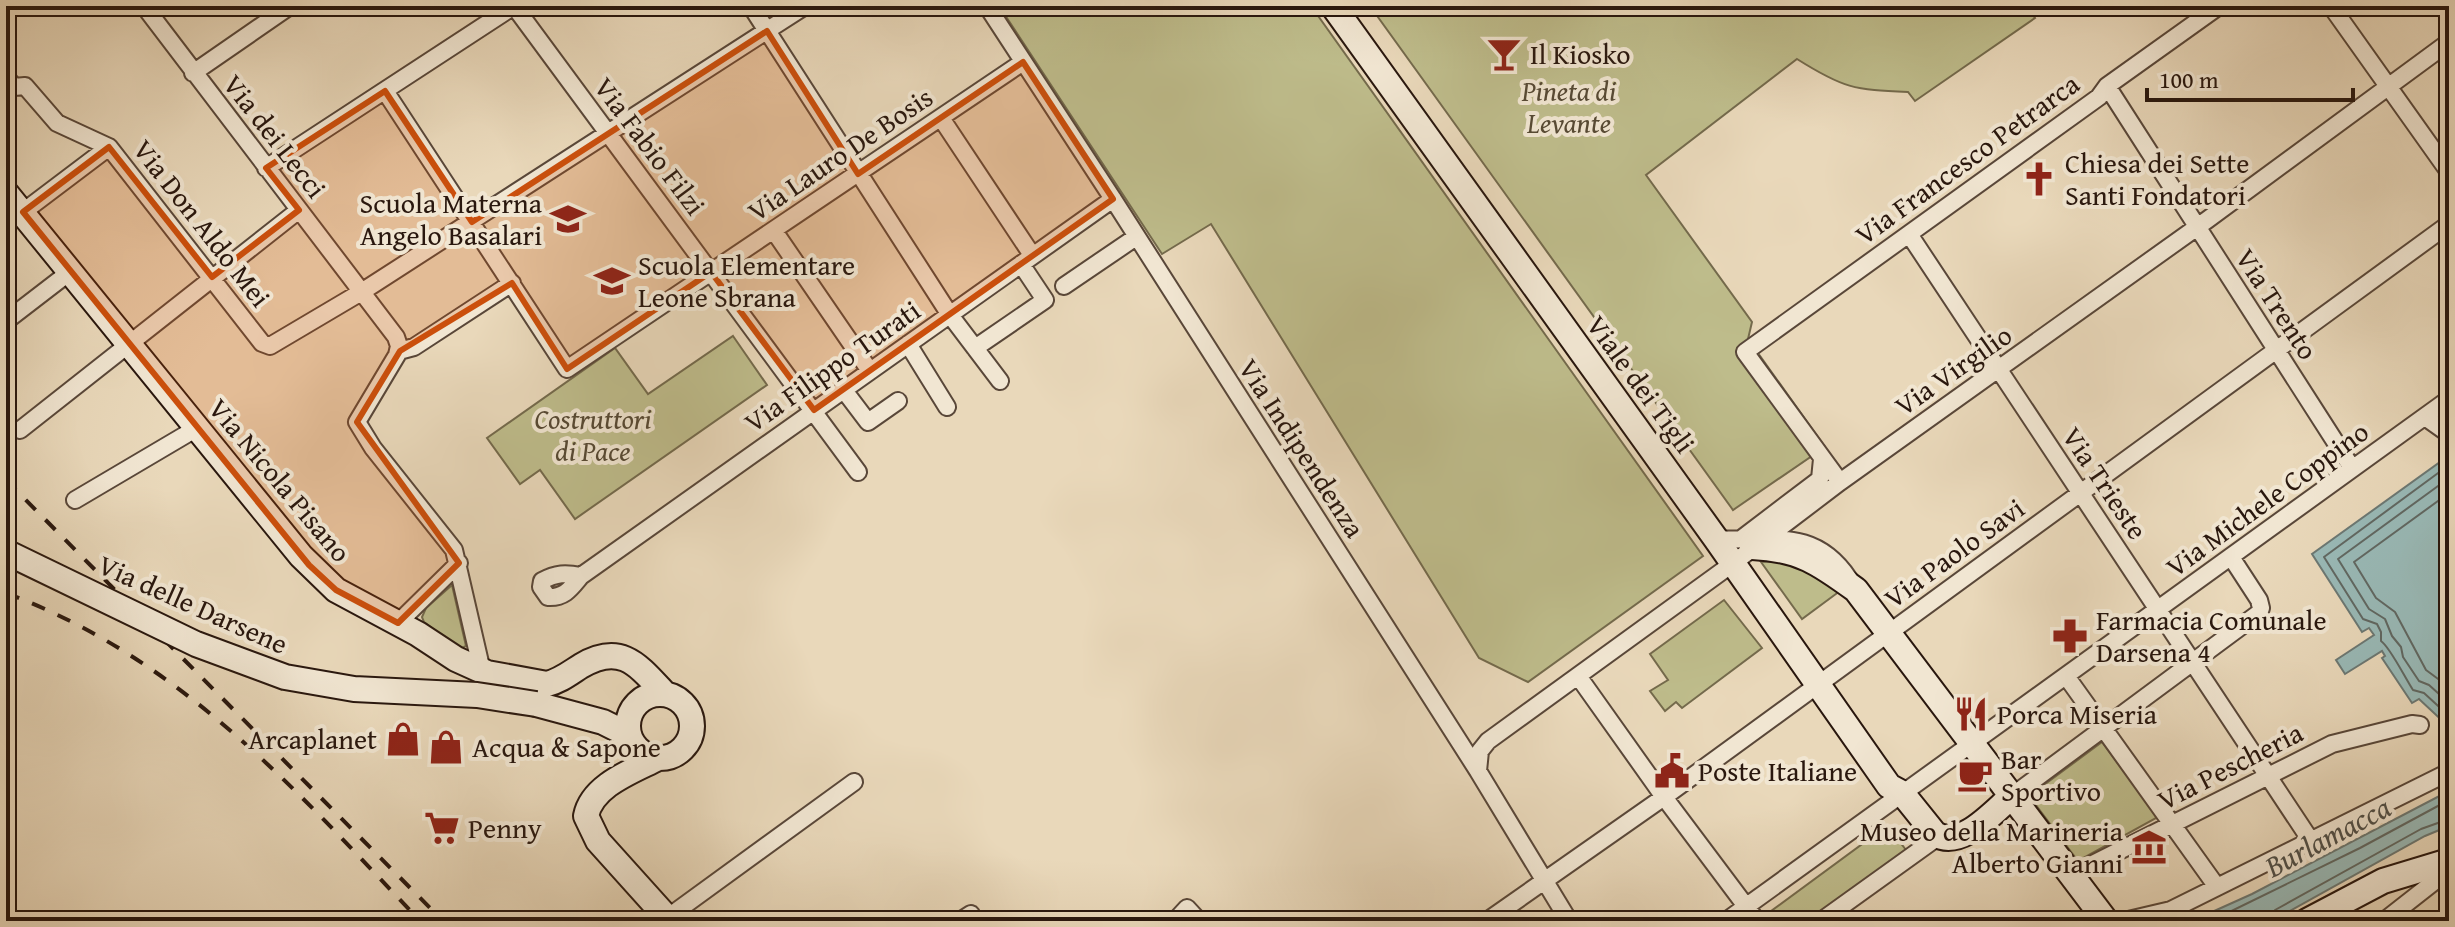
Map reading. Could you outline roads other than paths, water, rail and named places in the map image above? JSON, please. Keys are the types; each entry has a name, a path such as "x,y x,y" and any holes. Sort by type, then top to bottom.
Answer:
{"street":[{"name":"Via dei Lecci","path":"144,6 363,291 396,337 399,351"},
{"path":"193,73 290,6"},
{"path":"266,168 514,6"},
{"name":"Via Fabio Filzi","path":"514,6 858,472"},
{"path":"751,6 950,315 1000,381"},
{"path":"363,291 805,6"},
{"name":"Via Indipendenza","path":"987,6 1478,771 1569,921"},
{"name":"Viale dei Tigli","path":"1333,6 1716,539 1889,786 1902,793 1938,837"},
{"name":"Via Francesco Petrarca","path":"1822,459 1745,352 2099,97 2107,86 2219,6"},
{"path":"2331,6 2449,172"},
{"name":"Via Virgilio","path":"1488,741 1732,564 1753,541 1999,370 2449,42"},
{"name":"Via Lauro De Bosis","path":"512,283 567,369 1023,62"},
{"name":"Via Don Aldo Mei","path":"6,77 14,87 25,86 57,123 109,147 262,343 268,345 284,339 363,291"},
{"name":"Via Trento","path":"2107,86 2352,468"},
{"path":"385,91 512,283 414,347 399,351 357,422 373,448 452,546 459,563 482,671"},
{"path":"941,118 1027,260 1045,300 975,348"},
{"path":"23,212 109,147"},
{"name":"Via Nicola Pisano","path":"6,193 318,576 336,590 482,671 547,684 598,657 617,655 628,660"},
{"name":"Via Filippo Turati","path":"581,576 1113,199"},
{"path":"20,430 299,210"},
{"name":"Via Paolo Savi","path":"1487,921 1664,797 2449,224"},
{"path":"774,231 870,371"},
{"name":"Via Trieste","path":"1909,234 2311,841"},
{"path":"1064,286 1136,237"},
{"path":"6,321 71,271"},
{"path":"908,344 947,407"},
{"path":"843,389 868,422 898,401"},
{"name":"Via Michele Coppino","path":"1726,921 2449,399"},
{"path":"2425,417 2449,434"},
{"path":"75,500 197,428"},
{"path":"1753,541 1820,479 1822,459"},
{"path":"1822,459 1840,482"},
{"path":"1716,539 1753,541 1800,554 1856,590 2106,921"},
{"name":"Via delle Darsene","path":"6,552 196,644 285,677 332,687 477,695 544,705 611,725 631,738"},
{"path":"1821,921 1938,837 1953,838 1964,834 2260,610 2259,600 2231,557"},
{"path":"398,623 459,563"},
{"path":"628,660 645,672 665,694"},
{"path":"628,660 636,677 635,705 628,720 631,738 643,754 658,758"},
{"path":"1578,676 1757,921"},
{"path":"2066,676 2217,887"},
{"path":"635,705 651,695 665,694 678,699 690,714 693,727 690,739 682,750 658,758 611,783 590,804 587,822 598,841 668,919 854,782"},
{"name":"Via delle Darsene","path":"544,705 635,705"},
{"name":"Via Pescheria","path":"2071,875 2340,741 2412,724 2420,725"},
{"path":"611,783 631,738"},
{"path":"1458,742 1471,745 1488,741"},
{"path":"1478,771 1480,751 1488,741"},
{"path":"2124,921 2171,910 2449,772"},
{"path":"2307,921 2383,881 2449,861"},
{"path":"2384,921 2449,870"},
{"path":"2383,881 2411,899"},
{"path":"1175,921 1187,908 1199,921"}],"water":[{"path":"2447,457 2449,727 2419,699 2412,703 2382,658 2385,656 2382,651 2345,674 2336,660 2374,635 2369,628 2362,632 2312,554"},
{"name":"Burlamacca","path":"2449,791 2449,826 2425,836 2272,921 2192,921 2252,894"}],"railway":[{"path":"6,480 443,921"},
{"path":"6,593 69,621 127,653 181,691 280,776 420,921"}],"place":[{"name":"Il Kiosko","path":"1504,54"},
{"name":"Chiesa dei Sette Santi Fondatori","path":"2039,179"},
{"name":"Scuola Materna Angelo Basalari","path":"568,219"},
{"name":"Scuola Elementare Leone Sbrana","path":"612,281"},
{"name":"Farmacia Comunale Darsena 4","path":"2070,636"},
{"name":"Porca Miseria","path":"1971,714"},
{"name":"Arcaplanet","path":"403,739"},
{"name":"Acqua & Sapone","path":"446,747"},
{"name":"Poste Italiane","path":"1672,771"},
{"name":"Bar Sportivo","path":"1975,775"},
{"name":"Penny","path":"442,828"},
{"name":"Museo della Marineria Alberto Gianni","path":"2149,847"}],"park label":[{"name":"Pineta di Levante","path":"1569,107"},
{"name":"Costruttori di Pace","path":"593,435"}]}
